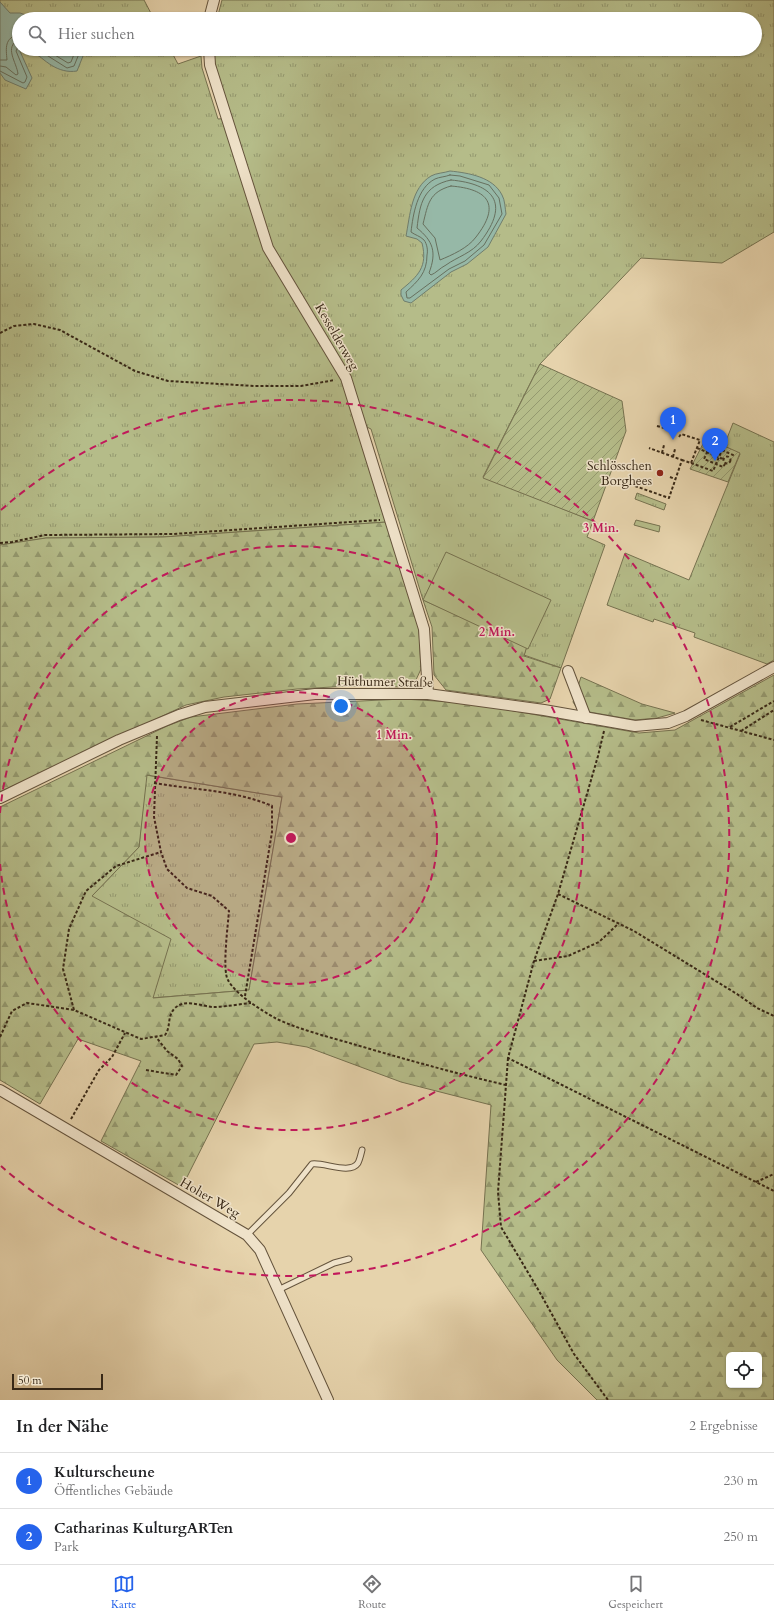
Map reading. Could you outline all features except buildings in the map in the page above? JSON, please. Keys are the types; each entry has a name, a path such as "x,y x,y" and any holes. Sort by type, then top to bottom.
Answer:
{"street":[{"path":"211,12 214,0"},
{"name":"Kesselderweg","path":"209,56 210,65 268,248 346,378 424,629 428,694"},
{"name":"Hüthumer Straße","path":"0,798 119,740 157,724 205,707 315,694 428,694 635,726 668,723 686,716 774,667"},
{"path":"568,671 586,718"},
{"name":"Hoher Weg","path":"0,1090 247,1235 260,1250 328,1400"}],"lane":[{"path":"247,1235 288,1194 312,1164 317,1163 347,1169 353,1168 358,1163 362,1150"},
{"path":"278,1290 334,1264 350,1259"}],"path":[{"path":"0,333 14,326 34,324 60,330 135,372 168,381 256,386 301,386 346,378"},
{"path":"657,426 664,428"},
{"path":"680,437 681,434 700,440 691,463"},
{"path":"662,453 664,445"},
{"path":"729,454 728,457 730,462 725,464 723,467 704,459 710,446 735,456"},
{"path":"649,448 713,472 722,450"},
{"path":"696,448 723,459 725,464"},
{"path":"673,457 675,449"},
{"path":"723,459 728,457"},
{"path":"635,486 669,498 682,460"},
{"path":"642,467 648,469"},
{"path":"670,477 675,479"},
{"path":"0,543 45,535 173,534 391,519"},
{"path":"730,728 774,701"},
{"path":"741,731 774,710"},
{"path":"686,716 774,740"},
{"path":"607,721 558,894 534,961 508,1058 498,1192 501,1227 574,1354 608,1400"},
{"path":"157,724 154,817 161,852 167,869 187,888 212,896 229,911 226,943 227,979 237,991 245,996 251,1003 276,1018 332,1038 429,1067 506,1084"},
{"path":"154,783 234,795 257,800 272,806 272,832 245,996"},
{"path":"74,1010 63,969 69,929 86,891 116,866 161,852"},
{"path":"558,894 634,931 737,994 757,1008 774,1016"},
{"path":"534,961 568,956 599,942 618,924"},
{"path":"0,1037 12,1011 27,1003 74,1010 141,1040 165,1035 169,1030 169,1022 172,1011 177,1006 191,1003 214,1007 251,1003"},
{"path":"65,1128 100,1070 112,1057 125,1033"},
{"path":"146,1070 176,1075 182,1066 178,1059 167,1051 156,1037"},
{"path":"508,1058 774,1191"},
{"path":"756,1182 774,1174"}],"green space":[{"path":"0,0 144,0 150,12 12,12 12,56 174,56 178,64 201,56 202,68 218,119 231,118 215,66 214,56 762,56 762,12 219,12 222,0 774,0 774,232 722,263 641,258 540,364 483,477 593,521 587,537 605,545 561,668 524,655 527,646 423,600 371,429 356,422 387,522 163,537 46,538 0,545"},
{"path":"540,364 622,401 626,431 593,521 483,478"},
{"path":"733,423 774,442 774,660 767,664 694,637 695,633 654,619 653,622 607,605 625,553 689,580 740,454 724,446"},
{"path":"706,438 740,453 728,482 690,469"},
{"path":"637,493 666,504 664,510 635,499"},
{"path":"636,520 660,526 659,532 634,525"},
{"path":"387,522 419,629 421,669 415,682 403,687 350,686 297,689 224,697 186,705 0,792 0,545 46,538 163,537"},
{"path":"446,552 551,600 528,649 423,600"},
{"path":"423,600 527,646 524,656 561,668 550,699 541,703 446,690 434,675 432,627"},
{"path":"774,675 774,1400 597,1400 557,1360 481,1250 491,1105 401,1082 307,1047 277,1042 254,1044 182,1187 101,1141 141,1061 78,1039 40,1104 0,1080 0,807 167,726 191,717 297,704 403,699 469,703 639,733 675,730","holes":["147,775 282,797 249,990 153,998 171,939 92,896 139,847"]},
{"path":"581,677 642,704 675,713 657,718 635,720 578,710 573,702"},
{"path":"146,775 282,797 249,990 152,998 92,896 139,847"}],"water":[{"path":"0,2 10,13 12,13 12,56 22,56 32,78 26,89 5,80 0,73"},
{"path":"39,56 83,56 77,71 64,71 58,69"},
{"path":"450,171 480,177 493,184 503,197 506,214 488,247 467,264 451,272 411,303 404,301 401,295 401,290 417,275 424,258 422,243 417,239 406,236 412,203 424,181 433,175"}],"place":[{"name":"Kulturscheune","path":"673,440"},
{"name":"Catharinas KulturgARTen","path":"715,461"},
{"name":"Schlösschen Borghees","path":"660,473"}]}
